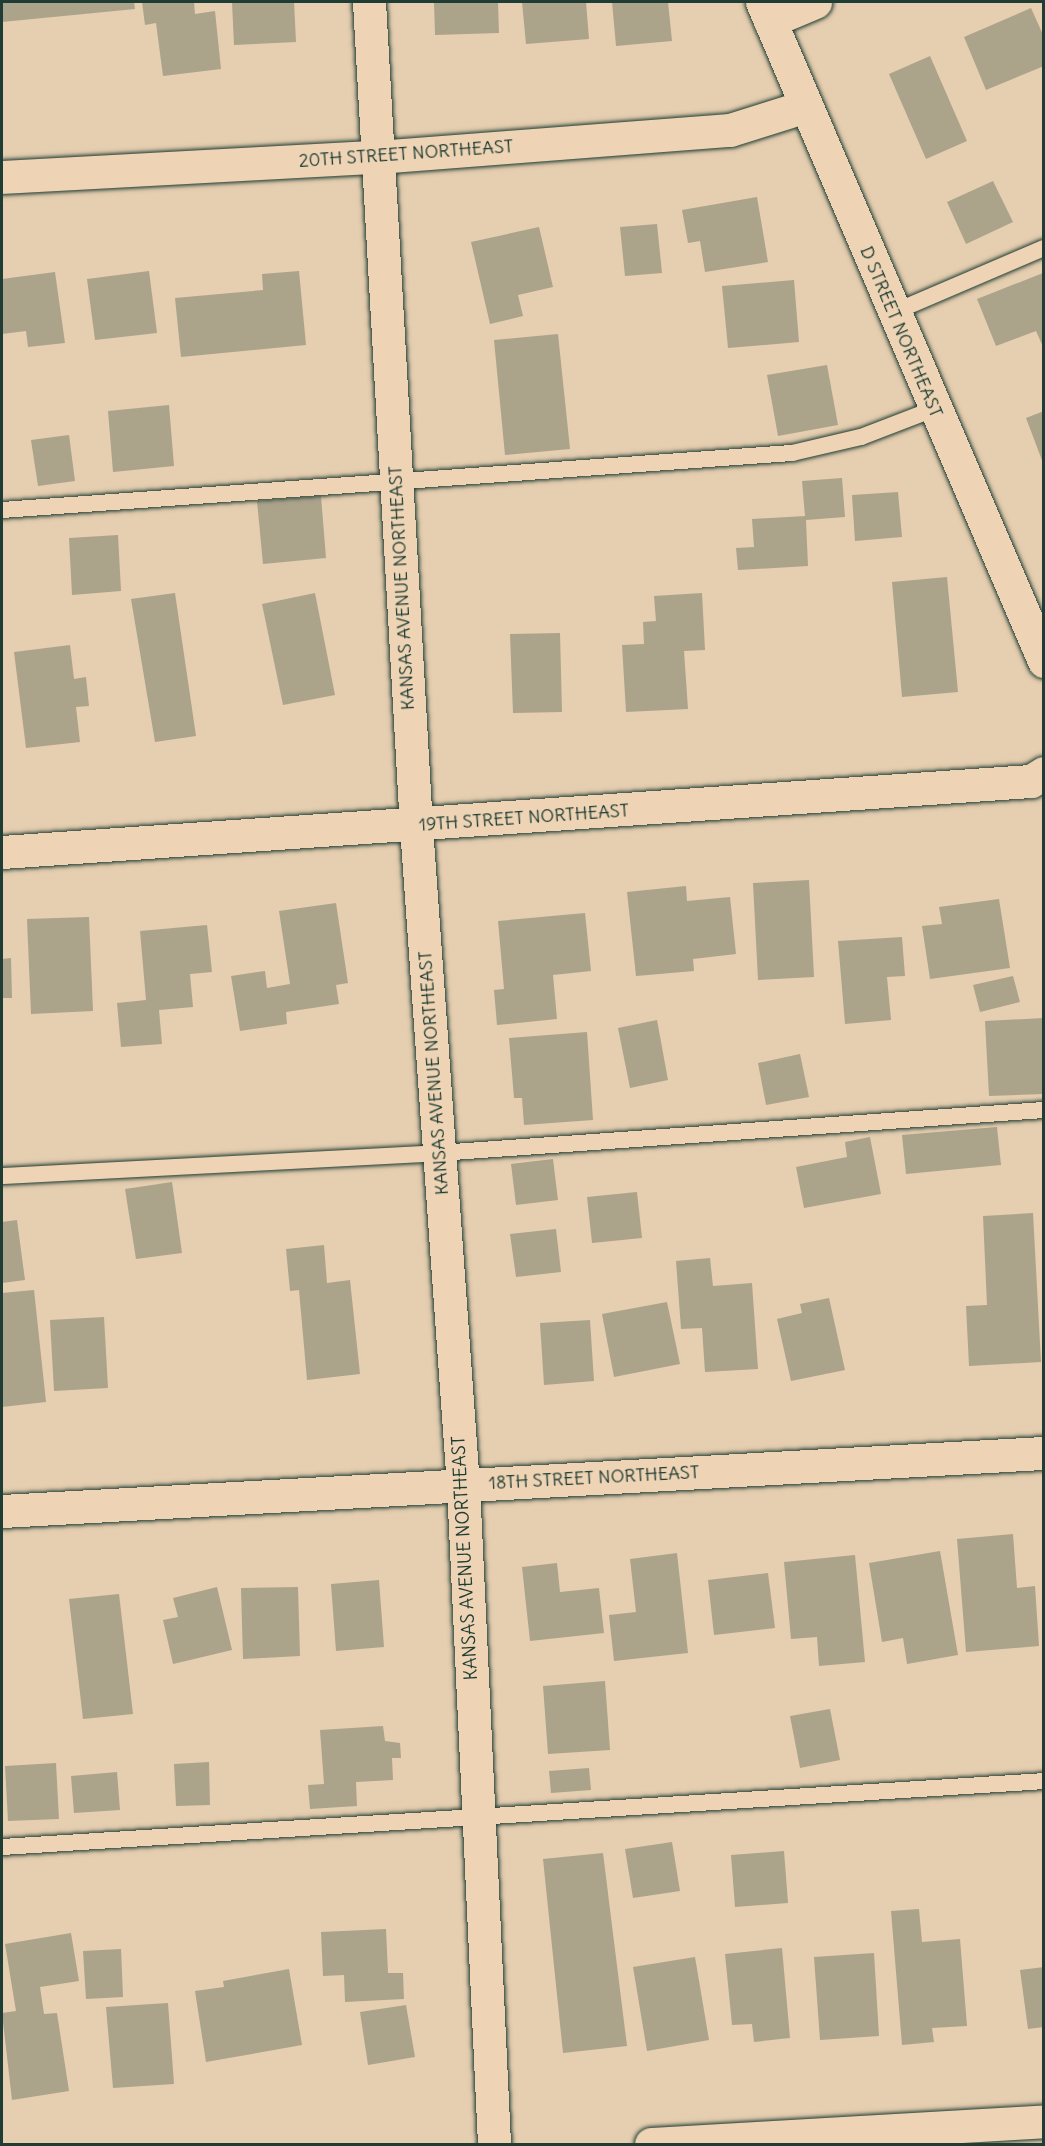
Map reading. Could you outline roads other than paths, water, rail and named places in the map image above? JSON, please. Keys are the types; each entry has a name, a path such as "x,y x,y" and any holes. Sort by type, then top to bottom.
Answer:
{"street":[{"name":"KANSAS AVENUE NORTHEAST","path":"369,2 416,826 463,1486 494,2145"},
{"path":"766,11 815,2"},
{"name":"D STREET NORTHEAST","path":"766,11 934,409 1034,610 1044,661"},
{"name":"20TH STREET NORTHEAST","path":"2,177 377,157 730,130 806,106"},
{"name":"19TH STREET NORTHEAST","path":"2,852 416,826 1031,781 1044,773"},
{"name":"18TH STREET NORTHEAST","path":"2,1511 1044,1453"},
{"path":"651,2145 1044,2121"}],"lane":[{"path":"892,313 1044,248"},
{"path":"2,510 396,484 792,453 861,437 934,409"},
{"path":"2,1176 439,1153 1044,1110"},
{"path":"2,1847 1044,1781"}]}
